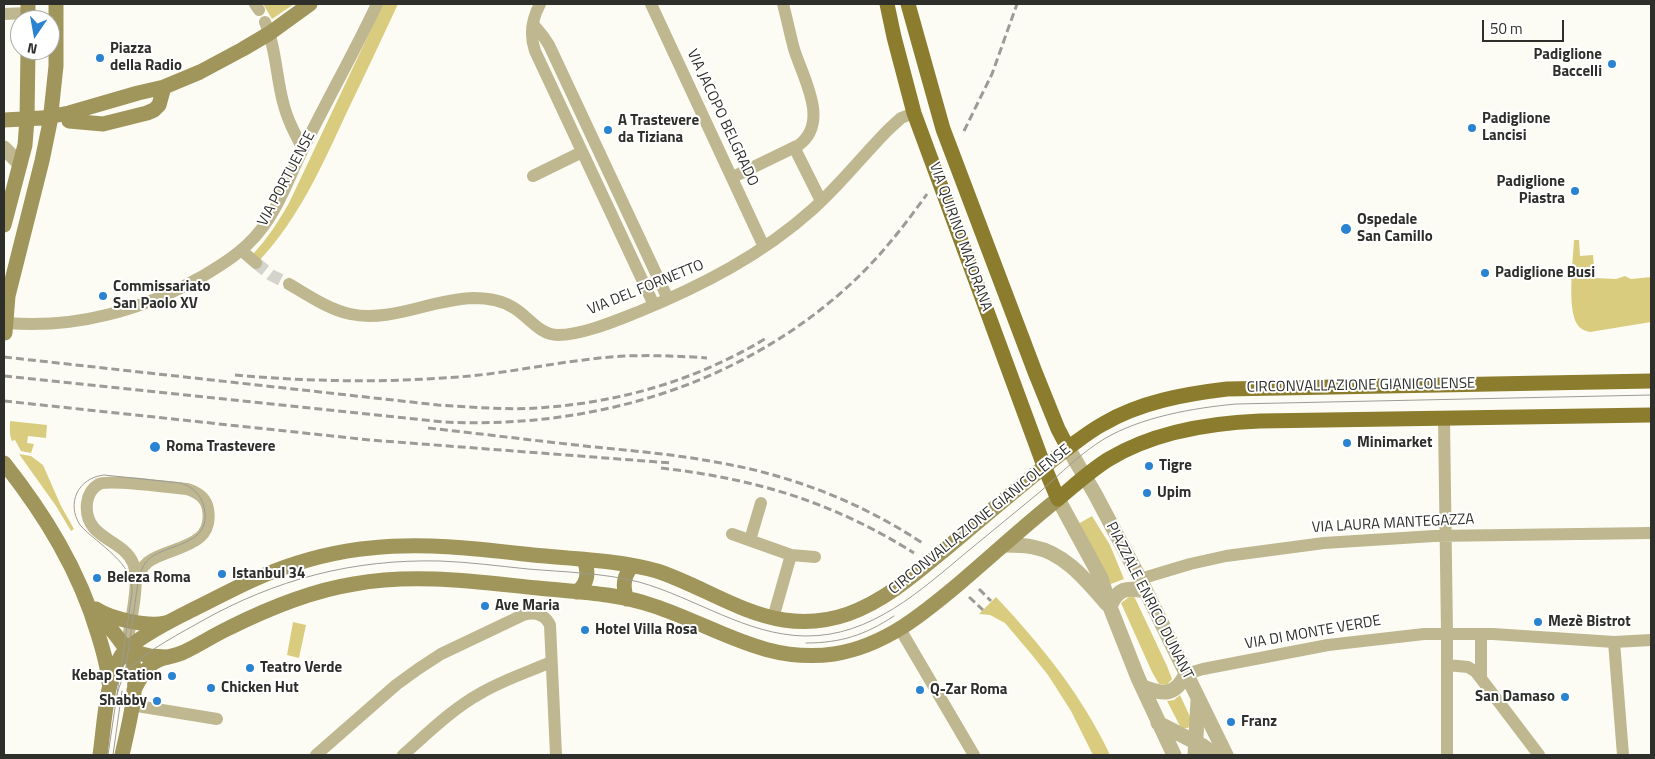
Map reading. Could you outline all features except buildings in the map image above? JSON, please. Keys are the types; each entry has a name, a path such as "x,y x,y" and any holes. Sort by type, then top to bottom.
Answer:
{"main road":[{"path":"6,328 6,299 51,119 56,66 56,4"},
{"path":"51,119 164,87 182,80 226,59 268,27 310,4"},
{"name":"VIA QUIRINO MAJORANA","path":"887,4 892,31 914,113 1044,466"},
{"name":"VIA QUIRINO MAJORANA","path":"908,4 943,130 1038,380 1068,448"},
{"path":"892,31 903,44 914,48 919,45"},
{"path":"4,225 25,145 28,60"},
{"path":"4,120 51,119 103,124 154,110 159,105 164,87"},
{"path":"914,113 929,116 943,130"},
{"name":"CIRCONVALLAZIONE GIANICOLENSE","path":"110,687 117,664 126,650 169,622 266,574 305,562 356,550 390,546 427,546 632,566 665,574 742,608 773,618 800,621 830,619 847,615 878,600 917,572 1044,466 1104,423 1169,399 1227,389 1265,387 1651,381"},
{"path":"133,697 140,678 150,666 166,657 184,652 276,606 327,590 386,580 444,579 627,599 660,608 743,643 789,654 823,655 849,651 877,642 900,629 939,600 1058,499 1108,460 1132,447 1181,431 1215,424 1269,421 1651,415"},
{"path":"4,464 50,527 67,557 86,599 101,644 110,687 100,755"},
{"path":"1044,466 1058,499"},
{"path":"576,592 583,586 586,579 587,571 584,560"},
{"path":"627,599 624,585 627,573 632,566"},
{"path":"86,599 104,614 130,621 152,624 169,622"},
{"path":"86,599 126,650 134,664 133,697 122,755"},
{"path":"126,650 150,656 166,657"}],"street":[{"name":"VIA PORTUENSE","path":"6,328 27,324 65,322 128,310 188,285 218,267 241,250 260,232 270,216 377,4"},
{"path":"540,4 533,24 531,38 535,51 654,305"},
{"name":"VIA JACOPO BELGRADO","path":"651,4 764,247"},
{"path":"733,177 803,142 810,134 813,124 813,112 808,88 794,50 783,4"},
{"path":"533,24 548,45 668,299"},
{"path":"268,27 284,108 303,149"},
{"name":"VIA DEL FORNETTO","path":"289,284 335,309 357,315 384,315 461,299 492,300 513,307 542,330 557,335 596,327 654,305 717,276 764,247 794,225 821,201 901,118 914,113"},
{"path":"533,176 579,147 591,135"},
{"path":"794,147 821,201"},
{"path":"4,148 20,164"},
{"path":"241,250 256,263"},
{"path":"1444,419 1447,755"},
{"name":"PIAZZALE ENRICO DUNANT","path":"1068,448 1143,585 1226,755"},
{"path":"112,482 187,490 198,493 205,500 209,511 208,521 203,533 194,542 151,560 139,561 130,557 97,531 89,521 87,504 89,495 95,487 103,483 112,482"},
{"path":"1058,499 1101,578 1110,607 1142,687 1174,755"},
{"path":"750,540 761,504"},
{"name":"VIA LAURA MANTEGAZZA","path":"1143,585 1196,562 1232,555 1324,544 1445,536 1651,533"},
{"path":"732,534 791,555 815,557"},
{"path":"1005,545 1037,548 1064,561 1084,578 1110,607"},
{"path":"773,618 791,555"},
{"path":"130,557 134,567 136,582"},
{"path":"126,650 136,582 142,568 151,560"},
{"path":"1110,607 1115,597 1121,591 1143,585"},
{"path":"316,755 396,684 441,654 523,615 538,614 547,619 550,628 556,755"},
{"path":"900,629 974,755"},
{"path":"1481,677 1481,634 1614,642 1651,640"},
{"name":"VIA DI MONTE VERDE","path":"1186,674 1328,645 1403,635 1481,634"},
{"path":"1614,642 1623,755"},
{"path":"403,755 458,708 481,692 552,662"},
{"path":"1447,665 1473,669 1539,755"},
{"path":"1142,687 1158,692 1170,692 1179,686 1186,674"},
{"path":"133,697 218,719"},
{"path":"1195,749 1198,699"},
{"path":"1158,722 1195,749 1208,749 1215,755"}],"shaded area":[{"path":"263,4 294,4 272,19"},
{"path":"383,4 398,4 328,153 298,209 259,261 253,254 273,230 289,203"},
{"path":"1574,240 1579,240 1580,256 1593,255 1595,278 1616,279 1625,276 1631,279 1651,277 1651,322 1590,332 1577,324 1571,296"},
{"path":"10,421 47,425 46,438 28,436 27,443 34,444 31,453 21,451 15,440 12,441"},
{"path":"19,454 31,456 43,465 61,506 74,529 71,531 56,506"},
{"path":"1092,516 1110,545 1124,579 1111,584 1078,524"},
{"path":"1134,596 1172,679 1167,685 1159,684 1152,672 1121,603"},
{"path":"996,597 1044,652 1073,691 1087,712 1110,755 1093,755 1071,711 1048,675 1005,623 990,615 979,614"},
{"path":"293,622 306,625 299,658 287,655"},
{"path":"1180,695 1192,721 1188,728 1181,728 1167,701 1174,700"}],"tunnel":[{"path":"256,263 271,275 289,284"}],"tram line":[{"path":"116,699 119,687 130,668 148,653 181,633 257,594 286,583 346,568 408,561 440,561 584,573 639,582 742,623 762,629 783,634 805,636 829,634 852,629 894,609 932,581 1041,491 1087,450 1119,431 1151,419 1185,411 1236,404 1651,395"},
{"path":"108,755 132,593 131,582 127,572 114,555 80,525 74,508 77,493 81,486 95,477 104,475 181,483 196,492 204,507 205,519 202,529 196,536 158,553 150,558 142,569 138,582 125,674"},
{"path":"806,643 819,643 852,637 894,616"},
{"path":"113,755 122,691"}],"railway":[{"path":"964,131 992,74 1017,4"},
{"path":"4,376 444,422 498,422 552,418 605,409 656,396 706,377 754,353 800,325 867,269 927,194"},
{"path":"4,357 438,405 525,409 598,401 657,387 714,366 768,337"},
{"path":"235,375 323,380 411,380 470,376 624,356 707,358"},
{"path":"4,401 370,440 671,463"},
{"path":"428,428 673,455 775,475 852,504 924,544"},
{"path":"661,468 729,479 793,496 854,520 914,553"},
{"path":"979,589 991,601"},
{"path":"969,597 983,610"}],"place":[{"name":"Piazza della Radio","path":"100,58"},
{"name":"Padiglione Baccelli","path":"1612,64"},
{"name":"Padiglione Lancisi","path":"1472,128"},
{"name":"A Trastevere da Tiziana","path":"608,130"},
{"name":"Padiglione Piastra","path":"1575,191"},
{"name":"Ospedale San Camillo","path":"1346,229"},
{"name":"Padiglione Busi","path":"1485,273"},
{"name":"Commissariato San Paolo XV","path":"103,296"},
{"name":"Minimarket","path":"1347,443"},
{"name":"Roma Trastevere","path":"155,447"},
{"name":"Tigre","path":"1149,466"},
{"name":"Upim","path":"1147,493"},
{"name":"Istanbul 34","path":"222,574"},
{"name":"Beleza Roma","path":"97,578"},
{"name":"Ave Maria","path":"485,606"},
{"name":"Mezè Bistrot","path":"1538,622"},
{"name":"Hotel Villa Rosa","path":"585,630"},
{"name":"Teatro Verde","path":"250,668"},
{"name":"Kebap Station","path":"172,676"},
{"name":"Chicken Hut","path":"211,688"},
{"name":"Q-Zar Roma","path":"920,690"},
{"name":"San Damaso","path":"1565,697"},
{"name":"Shabby","path":"157,701"},
{"name":"Franz","path":"1231,722"}]}
